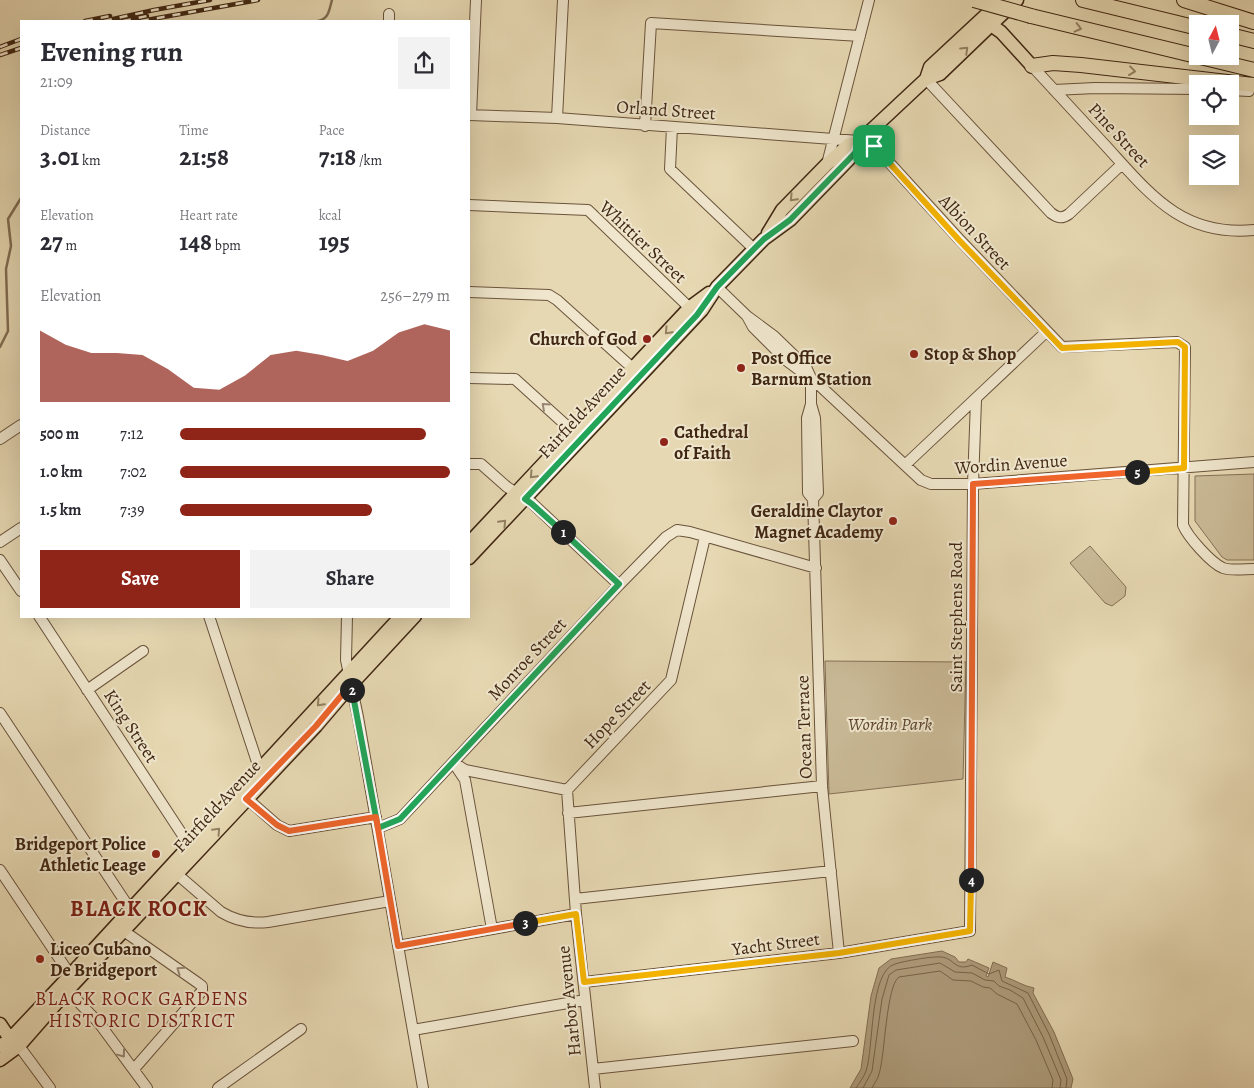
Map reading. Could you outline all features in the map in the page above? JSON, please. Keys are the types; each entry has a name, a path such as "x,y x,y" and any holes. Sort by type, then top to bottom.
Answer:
{"highway":[{"path":"974,0 1031,16 1254,70"},
{"path":"1083,0 1189,26"},
{"path":"1184,0 1254,22"},
{"path":"1239,38 1254,41"},
{"path":"1032,66 1053,63 1081,65 1251,88"}],"main road":[{"name":"Fairfield Avenue","path":"987,21 1002,0"},
{"name":"Fairfield Avenue","path":"470,557 520,497 577,435 754,249 764,239 790,220 855,153 863,139 926,79 930,67 1016,0"},
{"name":"Pine Street","path":"987,21 1001,32 1032,66"},
{"name":"Fairfield Avenue","path":"764,239 782,210 827,164 848,145 863,139"},
{"name":"Fairfield Avenue","path":"470,542 520,497"},
{"name":"Fairfield Avenue","path":"0,1060 9,1044 133,914 399,624 411,618"},
{"path":"0,1024 9,1044"}],"street":[{"path":"470,115 476,0"},
{"path":"557,118 563,0"},
{"path":"827,164 869,0"},
{"path":"645,126 651,23 860,36"},
{"name":"Pine Street","path":"1032,66 1156,199 1182,217 1200,225 1235,231 1254,230"},
{"path":"926,79 1050,213 1058,217 1062,218 1069,214 1122,164"},
{"path":"1054,90 1095,88 1189,89"},
{"name":"Orland Street","path":"470,115 557,118 672,128 863,139"},
{"path":"672,128 670,169 754,249"},
{"name":"Albion Street","path":"863,139 1062,348 1178,342 1185,347 1184,468"},
{"name":"Whittier Street","path":"470,205 588,210 694,311"},
{"name":"Wordin Avenue","path":"717,287 747,316 753,327 787,361 811,378 920,480 931,484 973,484 1254,462"},
{"path":"470,292 549,295 557,300 637,372"},
{"path":"905,465 1046,332"},
{"path":"470,378 515,378 577,435"},
{"name":"Ocean Terrace","path":"811,378 811,404 815,418 818,493 813,499 822,786 839,953"},
{"name":"Saint Stephens Road","path":"970,931 973,484 976,400"},
{"path":"0,439 20,426"},
{"path":"470,464 481,464 520,497 532,504 619,584"},
{"path":"1184,468 1183,525 1186,532 1205,554 1223,568 1254,569"},
{"path":"0,542 20,529"},
{"name":"Monroe Street","path":"378,828 400,819 619,584 666,537 677,530 705,537"},
{"path":"705,537 816,568"},
{"name":"Hope Street","path":"567,790 671,680 705,537"},
{"path":"0,560 20,589"},
{"name":"King Street","path":"41,618 192,849"},
{"path":"210,618 263,772"},
{"path":"347,618 346,660 424,1088"},
{"path":"87,690 143,652"},
{"path":"0,714 133,914"},
{"path":"453,762 465,770 567,790"},
{"path":"453,762 465,780 492,929"},
{"path":"568,813 822,786"},
{"name":"Harbor Avenue","path":"567,790 576,914 595,1088"},
{"path":"242,795 277,825 289,831 376,817"},
{"path":"0,870 68,983 147,1088"},
{"path":"173,870 221,912 229,917 253,924 390,901"},
{"path":"575,898 831,872"},
{"path":"398,946 576,914"},
{"path":"120,928 202,986 202,991 134,1069"},
{"name":"Yacht Street","path":"584,982 839,953 970,931"},
{"path":"413,1030 585,1000"},
{"path":"218,1088 301,1030"},
{"path":"592,1068 852,1041"},
{"path":"9,1044 50,1088"}],"green space":[{"path":"1254,474 1254,560 1227,560 1222,557 1195,521 1195,476"},
{"path":"1090,546 1126,587 1125,596 1112,606 1105,603 1070,563"},
{"name":"Wordin Park","path":"825,661 966,662 963,779 829,794"}],"water":[{"path":"942,951 955,957 959,962 966,962 968,959 989,968 986,976 988,977 993,962 1007,968 1005,977 1034,988 1033,993 1054,1032 1073,1079 1071,1088 850,1088 861,1069 871,996 879,968 891,959"}],"waterway":[{"path":"322,20 329,11 332,0"},
{"path":"0,347 8,331 6,269 11,246 8,219 20,200"}],"railway":[{"path":"109,20 210,0"},
{"path":"147,20 258,0"},
{"path":"90,20 110,16"},
{"path":"128,20 147,16"},
{"path":"0,47 20,39"},
{"path":"0,55 20,48"}],"place":[{"name":"Church of God","path":"647,339"},
{"name":"Stop & Shop","path":"914,354"},
{"name":"Post Office Barnum Station","path":"741,368"},
{"name":"Cathedral of Faith","path":"664,442"},
{"name":"Geraldine Claytor Magnet Academy","path":"893,521"},
{"name":"Bridgeport Police Athletic Leage","path":"156,854"},
{"name":"Liceo Cubano De Bridgeport","path":"40,959"}],"district":[{"name":"BLACK ROCK","path":"139,909"},
{"name":"BLACK ROCK GARDENS HISTORIC DISTRICT","path":"142,1010"}],"route":[{"path":"866,136 874,146 959,240 1062,348 1178,342 1185,347 1184,468 973,484 970,931 839,953 584,982 576,914 398,946 376,817 289,831 277,825 246,799 316,726 351,684 358,717 378,828 400,819 619,584 525,499 702,310 717,287 764,239 790,220 855,153 860,141 866,136"}]}
